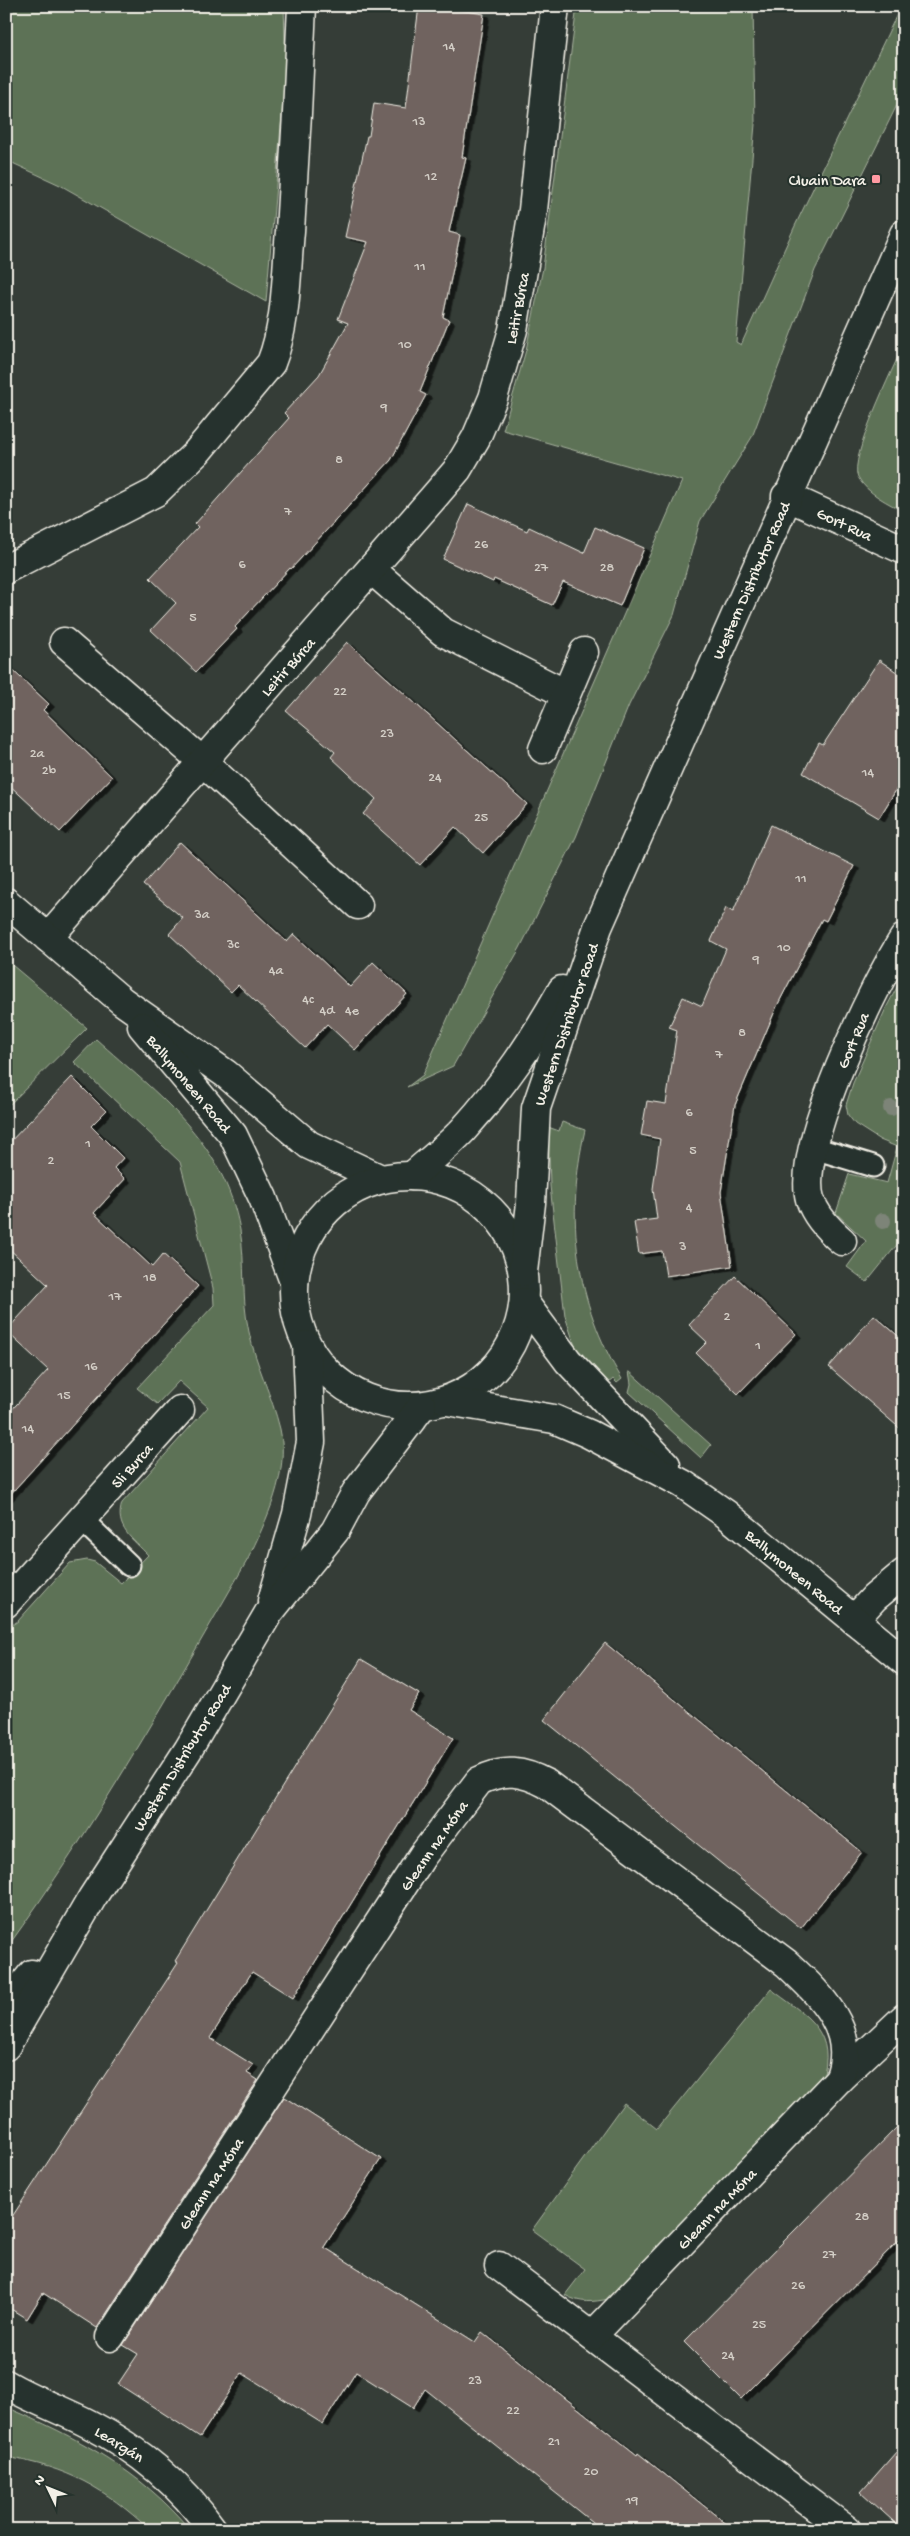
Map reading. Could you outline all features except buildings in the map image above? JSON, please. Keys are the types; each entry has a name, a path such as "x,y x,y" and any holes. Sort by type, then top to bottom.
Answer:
{"street":[{"path":"6,568 156,492 197,452 271,363 278,346 286,274 299,103 302,6"},
{"name":"Leitir Búrca","path":"48,938 372,570 434,498 468,452 493,398 507,357 518,307 533,210 555,6"},
{"name":"Western Distributor Road","path":"523,1272 531,1203 536,1108 598,926 786,496 904,234"},
{"name":"Gort Rua","path":"786,496 904,550"},
{"path":"372,570 443,632 566,694"},
{"path":"64,642 202,761 358,906"},
{"path":"544,749 584,652"},
{"name":"Ballymoneen Road","path":"6,902 122,1002 226,1074 309,1145 381,1179"},
{"name":"Western Distributor Road","path":"412,1176 462,1131 498,1090 530,1046 598,926"},
{"name":"Gort Rua","path":"842,1241 826,1226 810,1198 814,1148 827,1102 844,1055 872,992 904,938"},
{"name":"Ballymoneen Road","path":"122,1002 233,1135 263,1198 294,1282"},
{"path":"307,1345 295,1310 294,1282 300,1254 315,1224 344,1196 381,1179 412,1176 437,1179 460,1187 486,1204 504,1224 518,1252 523,1272 524,1302 520,1325 502,1360 483,1380 434,1404"},
{"name":"Ballymoneen Road","path":"524,1302 568,1361 594,1391 683,1484"},
{"name":"Western Distributor Road","path":"268,1614 298,1514 311,1442 307,1345"},
{"name":"Ballymoneen Road","path":"307,1345 321,1367 352,1391 380,1403 434,1404 554,1419 589,1434 683,1484 726,1514 904,1661"},
{"name":"Western Distributor Road","path":"6,2046 92,1898 188,1750 268,1614 335,1531 356,1492 434,1404"},
{"name":"Sli Burca","path":"6,1603 180,1410"},
{"path":"854,1620 874,1598 904,1572"},
{"name":"Gleann na Móna","path":"110,2337 423,1855 479,1781 490,1775 503,1771 519,1772 548,1784 786,1963 816,1991 839,2028 845,2045 846,2063 840,2079"},
{"name":"Western Distributor Road","path":"6,2006 92,1898"},
{"name":"Gleann na Móna","path":"592,2336 840,2079 904,2018"},
{"path":"499,2266 847,2530"},
{"name":"Leargán","path":"6,2384 27,2396 88,2424 137,2453 184,2494 213,2530"}],"lane":[{"path":"814,1148 872,1166"},
{"path":"82,1520 129,1565"}],"green space":[{"path":"6,6 284,6 286,67 266,302 60,185 6,160"},
{"path":"577,6 753,6 755,124 736,342 741,345 794,228 901,6 904,6 904,91 815,270 752,437 700,521 674,615 629,705 576,837 520,948 453,1066 407,1087 423,1075 682,481 503,430 526,350 543,268"},
{"path":"904,344 904,512 867,488 858,477 857,467 866,433 882,391"},
{"path":"6,960 87,1028 6,1108"},
{"path":"904,974 904,1236 867,1282 847,1267 866,1241 836,1213 849,1174 887,1183 897,1147 880,1140 855,1124 848,1115 846,1105 853,1083 886,1008"},
{"path":"96,1039 165,1101 185,1122 204,1145 219,1170 232,1199 240,1230 244,1294 249,1332 280,1429 282,1462 269,1513 248,1559 102,1806 6,1949 6,1629 18,1621 70,1563 87,1560 95,1562 121,1583 148,1555 131,1538 123,1526 120,1512 122,1503 208,1407 179,1381 157,1404 137,1388 214,1305 213,1288 180,1162 74,1062"},
{"path":"562,1122 585,1130 576,1195 578,1258 584,1289 594,1320 606,1350 622,1379 617,1383 613,1379 605,1386 588,1369 576,1349 565,1316 550,1186 548,1127 559,1131"},
{"path":"629,1371 711,1445 701,1458 629,1392 631,1384"},
{"path":"771,1989 794,2006 820,2033 825,2045 824,2073 609,2299 587,2302 565,2295 585,2269 532,2230 624,2103 657,2129"},
{"path":"6,2407 57,2430 106,2457 151,2490 190,2530 150,2530 117,2502 84,2482 48,2467 6,2457"}],"place":[{"name":"Cluain Dara","path":"876,179"}]}
